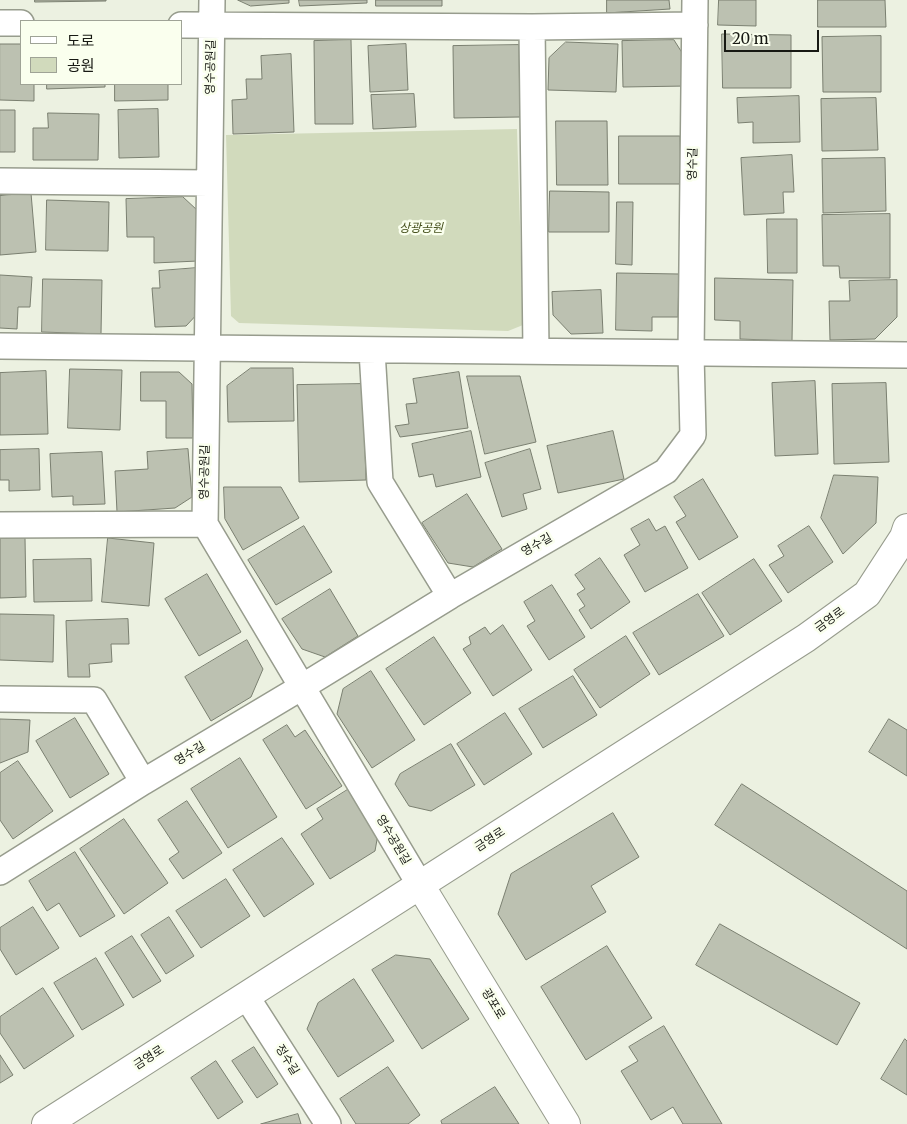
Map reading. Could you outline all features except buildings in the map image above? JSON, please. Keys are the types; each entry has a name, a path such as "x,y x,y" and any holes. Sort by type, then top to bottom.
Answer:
{"street":[{"name":"영수공원길","path":"212,0 204,524 420,885"},
{"name":"영수길","path":"0,872 143,782 450,596 666,471 693,435 691,354 695,0"},
{"path":"0,23 20,23"},
{"path":"182,25 695,25"},
{"path":"532,26 536,351"},
{"path":"0,181 209,183"},
{"path":"0,346 907,355"},
{"path":"372,351 380,482 450,596"},
{"path":"0,525 204,524"},
{"name":"금영로","path":"46,1124 806,638 867,594 904,537 907,528"},
{"path":"0,699 94,700 143,782"},
{"name":"광포로","path":"420,885 566,1124"},
{"name":"정수길","path":"246,996 328,1124"}],"green space":[{"name":"상광공원","path":"517,129 523,325 508,331 239,323 231,316 226,135"}]}
